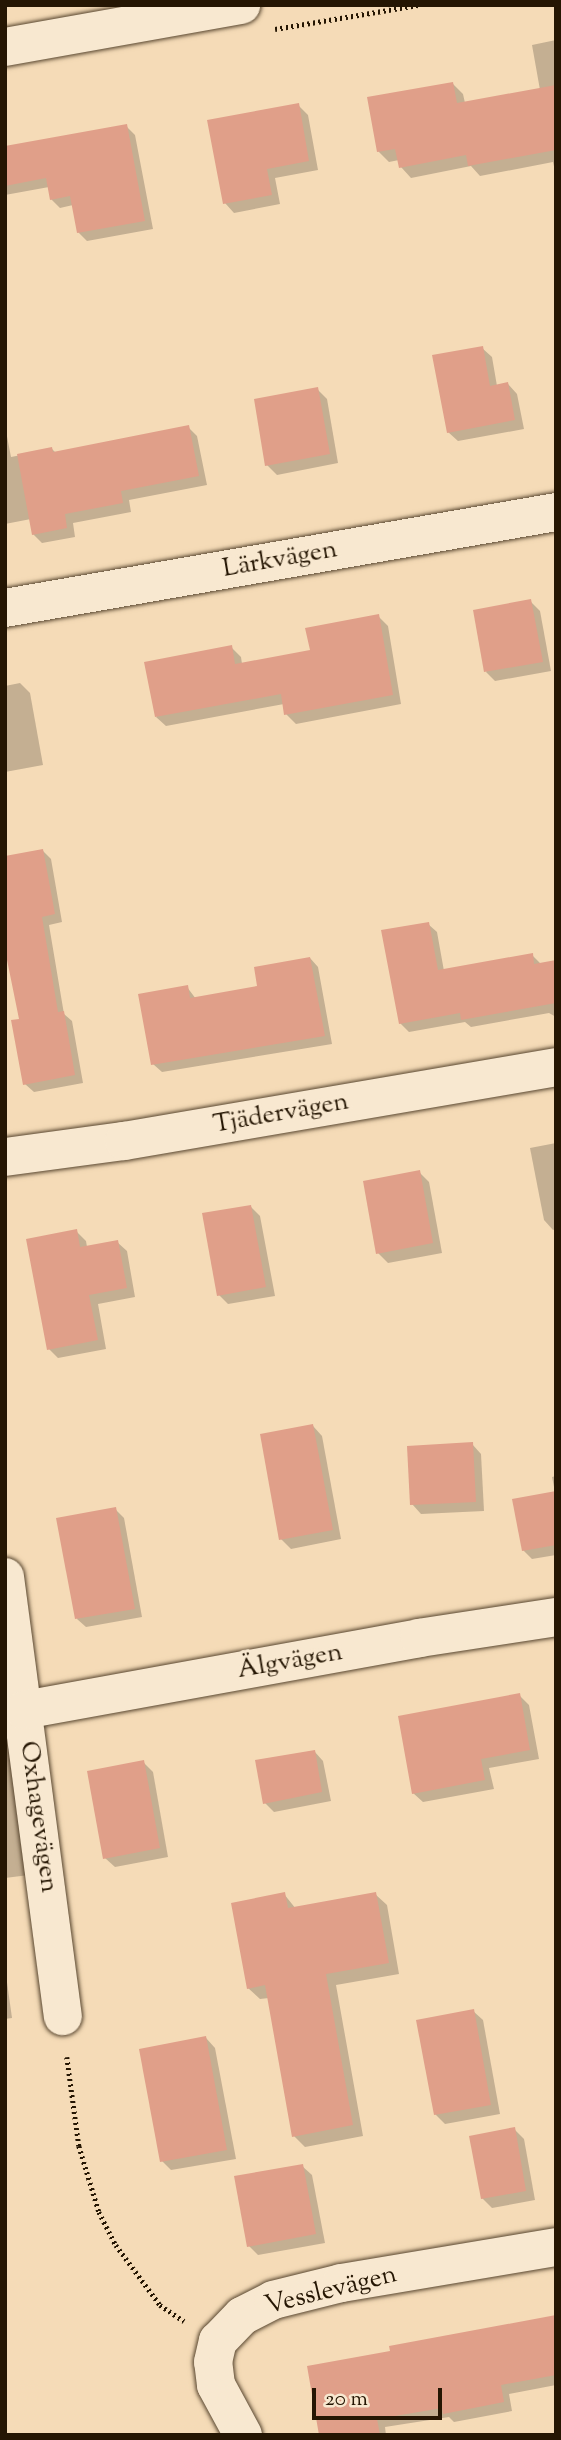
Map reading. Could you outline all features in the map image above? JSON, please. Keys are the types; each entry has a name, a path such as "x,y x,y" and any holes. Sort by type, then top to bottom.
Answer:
{"street":[{"path":"5,47 241,5"},
{"name":"Lärkvägen","path":"5,608 556,512"},
{"name":"Tjädervägen","path":"5,1157 124,1141 556,1067"},
{"name":"Oxhagevägen","path":"5,1577 63,2016"},
{"name":"Älgvägen","path":"24,1710 419,1638 556,1617"},
{"name":"Vesslevägen","path":"218,2341 242,2316 273,2300 341,2283 556,2246"},
{"path":"218,2341 213,2362 216,2385 243,2435"}],"path":[{"path":"63,2016 79,2146 99,2212 116,2245 159,2305 218,2341"}],"building":[{"path":"453,82 457,103 556,85 556,150 468,166 466,155 399,168 395,149 377,152 367,97"},
{"path":"299,103 309,161 267,169 272,195 223,204 207,120"},
{"path":"127,124 145,221 77,233 70,196 50,200 46,178 5,186 5,146"},
{"path":"483,346 490,386 508,382 515,420 447,433 432,355"},
{"path":"318,387 330,454 265,466 254,399"},
{"path":"189,425 199,476 121,491 123,503 65,514 67,528 32,535 17,454 52,447 53,452"},
{"path":"531,599 543,662 484,672 473,610"},
{"path":"379,614 393,695 284,715 281,694 155,717 144,662 232,645 235,664 310,650 305,628"},
{"path":"43,849 55,914 42,917 58,1012 64,1011 75,1075 23,1085 11,1020 19,1019 5,950 5,856"},
{"path":"429,922 438,970 533,953 534,964 556,960 556,1003 461,1020 460,1013 399,1024 381,930"},
{"path":"310,957 325,1036 151,1065 138,994 188,985 190,998 257,986 254,967"},
{"path":"420,1170 433,1243 376,1254 363,1181"},
{"path":"251,1205 266,1287 217,1296 202,1213"},
{"path":"77,1229 80,1247 118,1240 127,1288 89,1295 98,1340 47,1350 26,1239"},
{"path":"313,1424 333,1530 279,1540 260,1434"},
{"path":"473,1442 476,1502 410,1505 407,1446"},
{"path":"556,1491 556,1545 522,1551 512,1499"},
{"path":"116,1507 135,1609 75,1619 56,1518"},
{"path":"520,1693 530,1750 481,1759 485,1780 412,1794 398,1716"},
{"path":"315,1750 322,1792 263,1804 255,1760"},
{"path":"144,1760 160,1848 103,1859 87,1771"},
{"path":"285,1892 288,1908 376,1892 389,1963 326,1974 353,2125 292,2137 265,1985 247,1989 231,1903"},
{"path":"474,2009 491,2105 434,2115 416,2020"},
{"path":"206,2036 227,2150 160,2162 139,2049"},
{"path":"515,2127 526,2191 481,2199 469,2136"},
{"path":"303,2164 316,2234 247,2247 234,2176"},
{"path":"556,2315 556,2375 501,2385 504,2402 443,2414 442,2408 377,2419 380,2435 319,2435 307,2366 390,2351 389,2346"}]}
